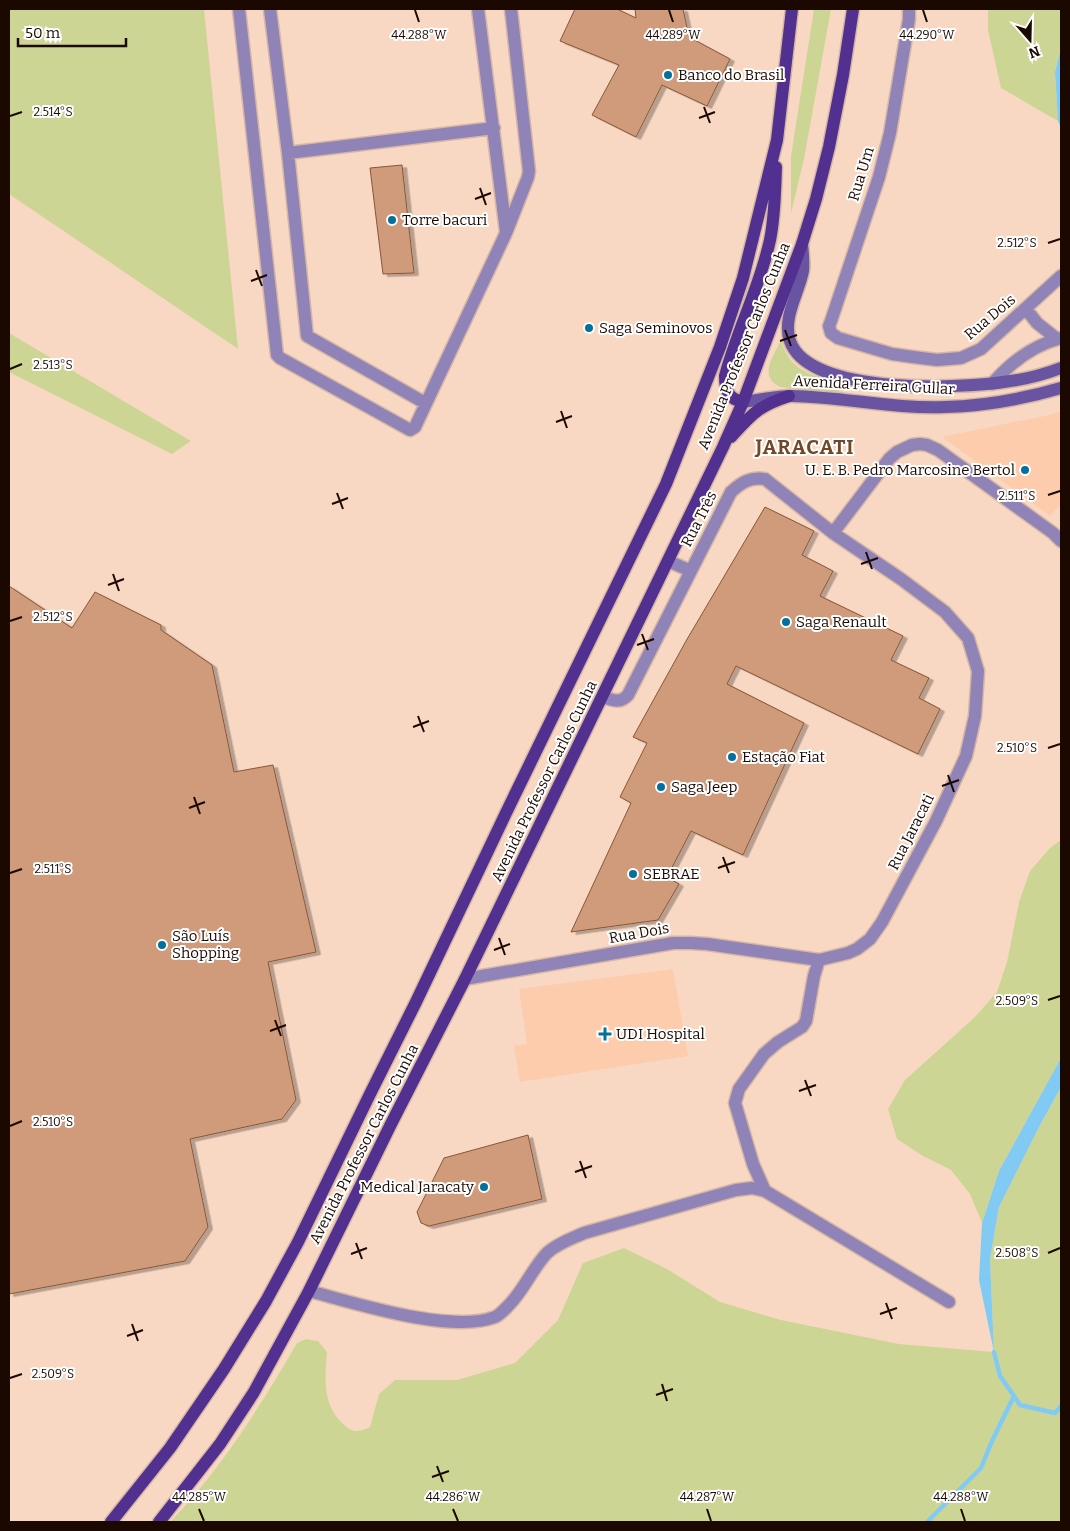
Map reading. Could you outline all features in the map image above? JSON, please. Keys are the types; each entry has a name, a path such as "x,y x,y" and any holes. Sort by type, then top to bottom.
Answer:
{"main road":[{"name":"Avenida Professor Carlos Cunha","path":"111,1522 170,1448 224,1369 266,1301 298,1242 666,484 720,347 743,278 777,140 792,9"},
{"name":"Avenida Professor Carlos Cunha","path":"159,1522 220,1444 254,1392 309,1291 391,1124 466,979 723,447 743,402 802,244 816,199 844,75 854,9"},
{"path":"743,402 732,398 728,394 724,376 770,241 775,200 777,140"},
{"name":"Avenida Ferreira Gullar","path":"802,244 803,270 788,324 788,334 794,350 801,358 816,368 863,381 908,386 992,384 1034,377 1061,368"},
{"name":"Avenida Ferreira Gullar","path":"743,402 789,396 904,406 975,406 1006,402 1061,388"},
{"path":"723,447 756,410 766,404 789,396"}],"street":[{"path":"239,9 277,355 412,430 416,427 425,403 506,233 527,182 529,171 511,9"},
{"path":"270,9 308,336 425,403"},
{"path":"478,9 506,233"},
{"name":"Rua Um","path":"840,339 830,333 829,326 879,177 890,133 909,19 909,9"},
{"path":"288,153 494,128"},
{"name":"Rua Dois","path":"840,339 913,358 937,360 961,358 981,349 1061,276"},
{"path":"992,384 1015,361 1059,339 1038,323 1026,309"},
{"path":"833,533 890,459 904,448 920,444 938,450 1058,533"},
{"name":"Rua Jaracati","path":"740,484 756,478 765,479 833,533 901,579 945,612 968,638 978,671 975,716 966,756 936,821 897,896 870,939 848,953 819,960"},
{"name":"Rua Três","path":"603,697 617,702 628,695 731,492 740,484"},
{"name":"Rua Três","path":"668,561 691,571"},
{"name":"Rua Dois","path":"466,979 673,943 707,944 819,960"},
{"path":"764,1191 753,1164 735,1103 739,1089 764,1054 778,1042 802,1027 806,1020 819,960"},
{"path":"309,1291 399,1314 452,1323 484,1320 497,1316 509,1306 520,1293 535,1268 548,1253 562,1242 584,1233 736,1190 752,1188 764,1191 949,1302"}],"shaded area":[{"name":"U. E. B. Pedro Marcosine Bertol","path":"1061,411 1061,504 1050,516 942,437 1049,415"},
{"name":"UDI Hospital","path":"673,969 688,1056 520,1082 514,1046 527,1044 519,989"}],"green space":[{"path":"9,9 204,9 238,349 9,194"},
{"path":"814,9 831,9 804,159 791,213 791,156"},
{"path":"988,9 1061,9 1061,48 1055,72 1058,121 1001,88 988,30"},
{"path":"9,333 191,441 172,454 9,372"},
{"path":"781,340 792,362 808,373 835,384 844,391 780,387 773,383 770,377 769,366"},
{"path":"1061,840 1061,1058 999,1171 982,1223 970,1194 951,1170 923,1156 897,1139 888,1109 905,1080 975,1017 997,992 1007,962 1019,902 1030,871 1050,848"},
{"path":"1061,1087 1061,1522 170,1522 189,1502 239,1437 297,1343 306,1339 318,1341 327,1352 326,1390 331,1407 336,1416 346,1426 355,1431 362,1430 370,1427 379,1394 395,1380 457,1380 515,1363 558,1320 583,1263 624,1248 667,1269 720,1302 781,1320 899,1344 994,1352 990,1259 999,1207"}],"water":[{"path":"1061,48 1061,128 1058,121 1055,72"},
{"path":"1061,1058 1061,1087 999,1207 990,1259 994,1352 979,1280 982,1223 999,1171"}],"building":[{"name":"Banco do Brasil","path":"575,9 617,9 636,18 635,9 683,9 689,37 730,59 707,106 662,85 636,137 592,115 619,65 560,41"},
{"name":"Torre bacuri","path":"402,165 414,273 383,274 370,168"},
{"path":"765,507 814,531 802,555 833,571 820,596 903,636 891,660 929,678 919,698 940,709 918,754 736,666 727,684 804,723 743,855 691,831 667,877 679,884 658,920 571,932 631,803 620,797 647,743 633,737 686,641"},
{"name":"São Luís Shopping","path":"9,586 72,628 95,592 161,625 161,630 212,665 234,772 273,765 316,952 268,962 296,1100 282,1119 190,1139 208,1227 185,1261 9,1294"},
{"name":"Medical Jaracaty","path":"528,1135 542,1199 429,1226 421,1223 417,1212 444,1158"}],"waterway":[{"path":"927,1522 981,1468 1014,1396 1000,1376 994,1352"},
{"path":"1014,1396 1020,1405 1055,1413 1061,1406"}],"place":[{"name":"Banco do Brasil","path":"668,75"},
{"name":"Torre bacuri","path":"392,220"},
{"name":"Saga Seminovos","path":"589,328"},
{"name":"U. E. B. Pedro Marcosine Bertol","path":"1025,470"},
{"name":"Saga Renault","path":"786,622"},
{"name":"Estação Fiat","path":"732,757"},
{"name":"Saga Jeep","path":"661,787"},
{"name":"SEBRAE","path":"633,874"},
{"name":"São Luís Shopping","path":"162,945"},
{"name":"UDI Hospital","path":"605,1034"},
{"name":"Medical Jaracaty","path":"484,1187"}],"district":[{"name":"JARACATI","path":"805,447"}]}
